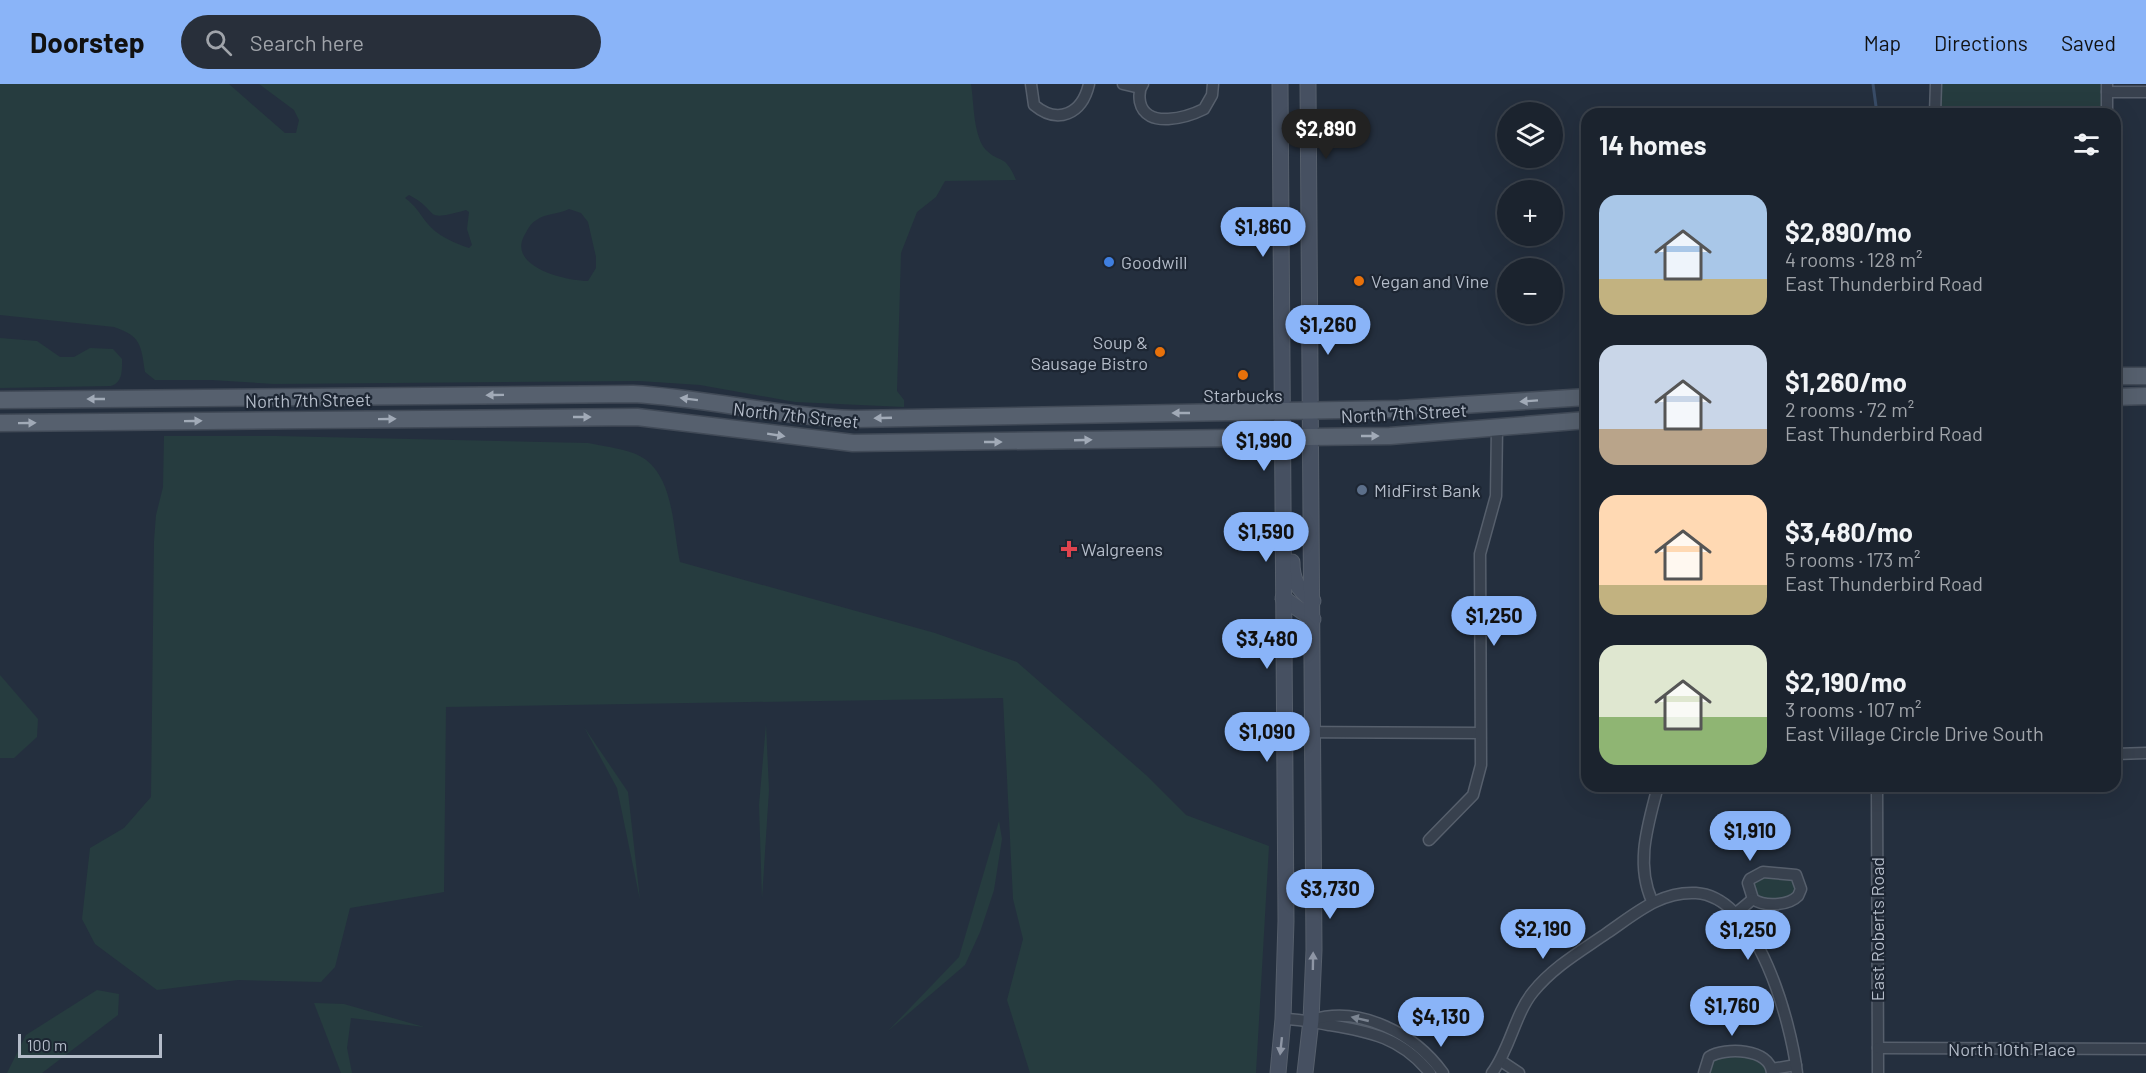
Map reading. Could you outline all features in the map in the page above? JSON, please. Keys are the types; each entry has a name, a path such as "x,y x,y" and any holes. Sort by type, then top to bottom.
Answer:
{"main road":[{"path":"1278,1073 1283,1018 1286,921 1281,507 1280,84"},
{"path":"1305,1073 1311,1020 1314,732 1308,84"},
{"path":"2121,376 2146,376"},
{"name":"North 7th Street","path":"0,400 633,394 806,416 855,419 1399,409 1581,397"},
{"path":"2121,397 2146,396"},
{"name":"North 7th Street","path":"0,423 637,417 678,420 844,443 1406,435 1581,421"},
{"path":"1281,507 1291,529 1293,580 1299,590 1313,601"},
{"path":"1283,598 1313,619"}],"street":[{"path":"1032,84 1034,105 1046,115 1057,115 1076,110 1086,98 1089,84"},
{"path":"1123,84 1142,86 1140,105 1149,115 1165,120 1204,109 1212,95 1213,84"},
{"path":"1935,108 1936,84"},
{"path":"2107,108 2107,88 2146,92"},
{"path":"1429,840 1473,795 1481,765 1480,554 1496,496 1497,428"},
{"path":"1284,732 1480,733"},
{"path":"2121,753 2146,753"},
{"path":"1652,901 1644,884 1642,862 1657,792"},
{"name":"East Roberts Road","path":"1877,792 1878,1073"},
{"path":"1790,873 1796,875 1800,881 1801,889 1793,901 1767,904 1753,899 1748,883 1756,875 1790,873"},
{"path":"1492,1073 1501,1061 1531,994 1549,974 1652,901 1676,894 1698,893 1721,900 1735,914 1754,940 1787,1020 1796,1069 1772,1071 1762,1058 1739,1051 1716,1052 1709,1057 1704,1073"},
{"path":"1735,914 1753,899"},
{"path":"1283,1018 1311,1020 1329,1014 1354,1017 1382,1026 1443,1073"},
{"path":"1406,1045 1430,1073"},
{"name":"North 10th Place","path":"1878,1048 2146,1049"},
{"path":"1501,1061 1519,1073"}],"green space":[{"path":"0,84 229,84 285,133 296,133 299,120 294,110 259,84 971,84 976,128 982,144 986,150 1009,166 1016,180 945,181 936,197 917,212 901,253 897,391 904,400 904,407 795,402 700,385 639,381 274,384 211,380 155,380 145,372 141,348 135,338 123,330 114,327 0,315","holes":["409,195 436,215 442,216 466,210 469,212 467,229 472,245 469,248 436,231 405,198","569,209 581,213 588,222 596,257 596,268 588,281 566,278 542,270 531,264 524,256 521,247 524,236 533,222"]},
{"path":"1936,84 2107,84 2107,108 1935,108"},
{"path":"0,338 37,341 60,357 74,357 90,348 113,349 122,359 121,375 118,382 111,386 0,388"},
{"path":"164,436 277,436 588,443 622,450 647,461 657,471 669,500 680,562 935,633 1017,662 1146,775 1186,815 1269,846 1256,1073 1030,1073 1007,1000 1023,939 1013,899 1003,698 446,707 444,892 350,908 335,967 321,982 238,980 157,990 95,944 82,919 90,848 124,828 151,797 154,541 156,515 163,487"},
{"path":"0,675 38,719 37,737 14,758 0,758"},
{"path":"766,724 769,790 762,899 759,805"},
{"path":"584,727 628,792 640,900 617,788"},
{"path":"999,821 1002,839 994,890 980,932 965,965 888,1031 959,957"},
{"path":"1790,873 1798,896 1759,903 1750,879"},
{"path":"97,990 119,994 118,1015 42,1073 7,1073 26,1035"},
{"path":"314,1003 344,1004 424,1027 351,1018 347,1048 352,1073 341,1073"},
{"path":"1753,1054 1772,1073 1704,1073 1709,1057"}],"waterway":[{"path":"1873,84 1876,108"}],"place":[{"name":"Goodwill","path":"1109,262"},
{"name":"Vegan and Vine","path":"1359,281"},
{"name":"Soup & Sausage Bistro","path":"1160,352"},
{"name":"Starbucks","path":"1243,375"},
{"name":"MidFirst Bank","path":"1362,490"},
{"name":"Walgreens","path":"1069,549"}]}
